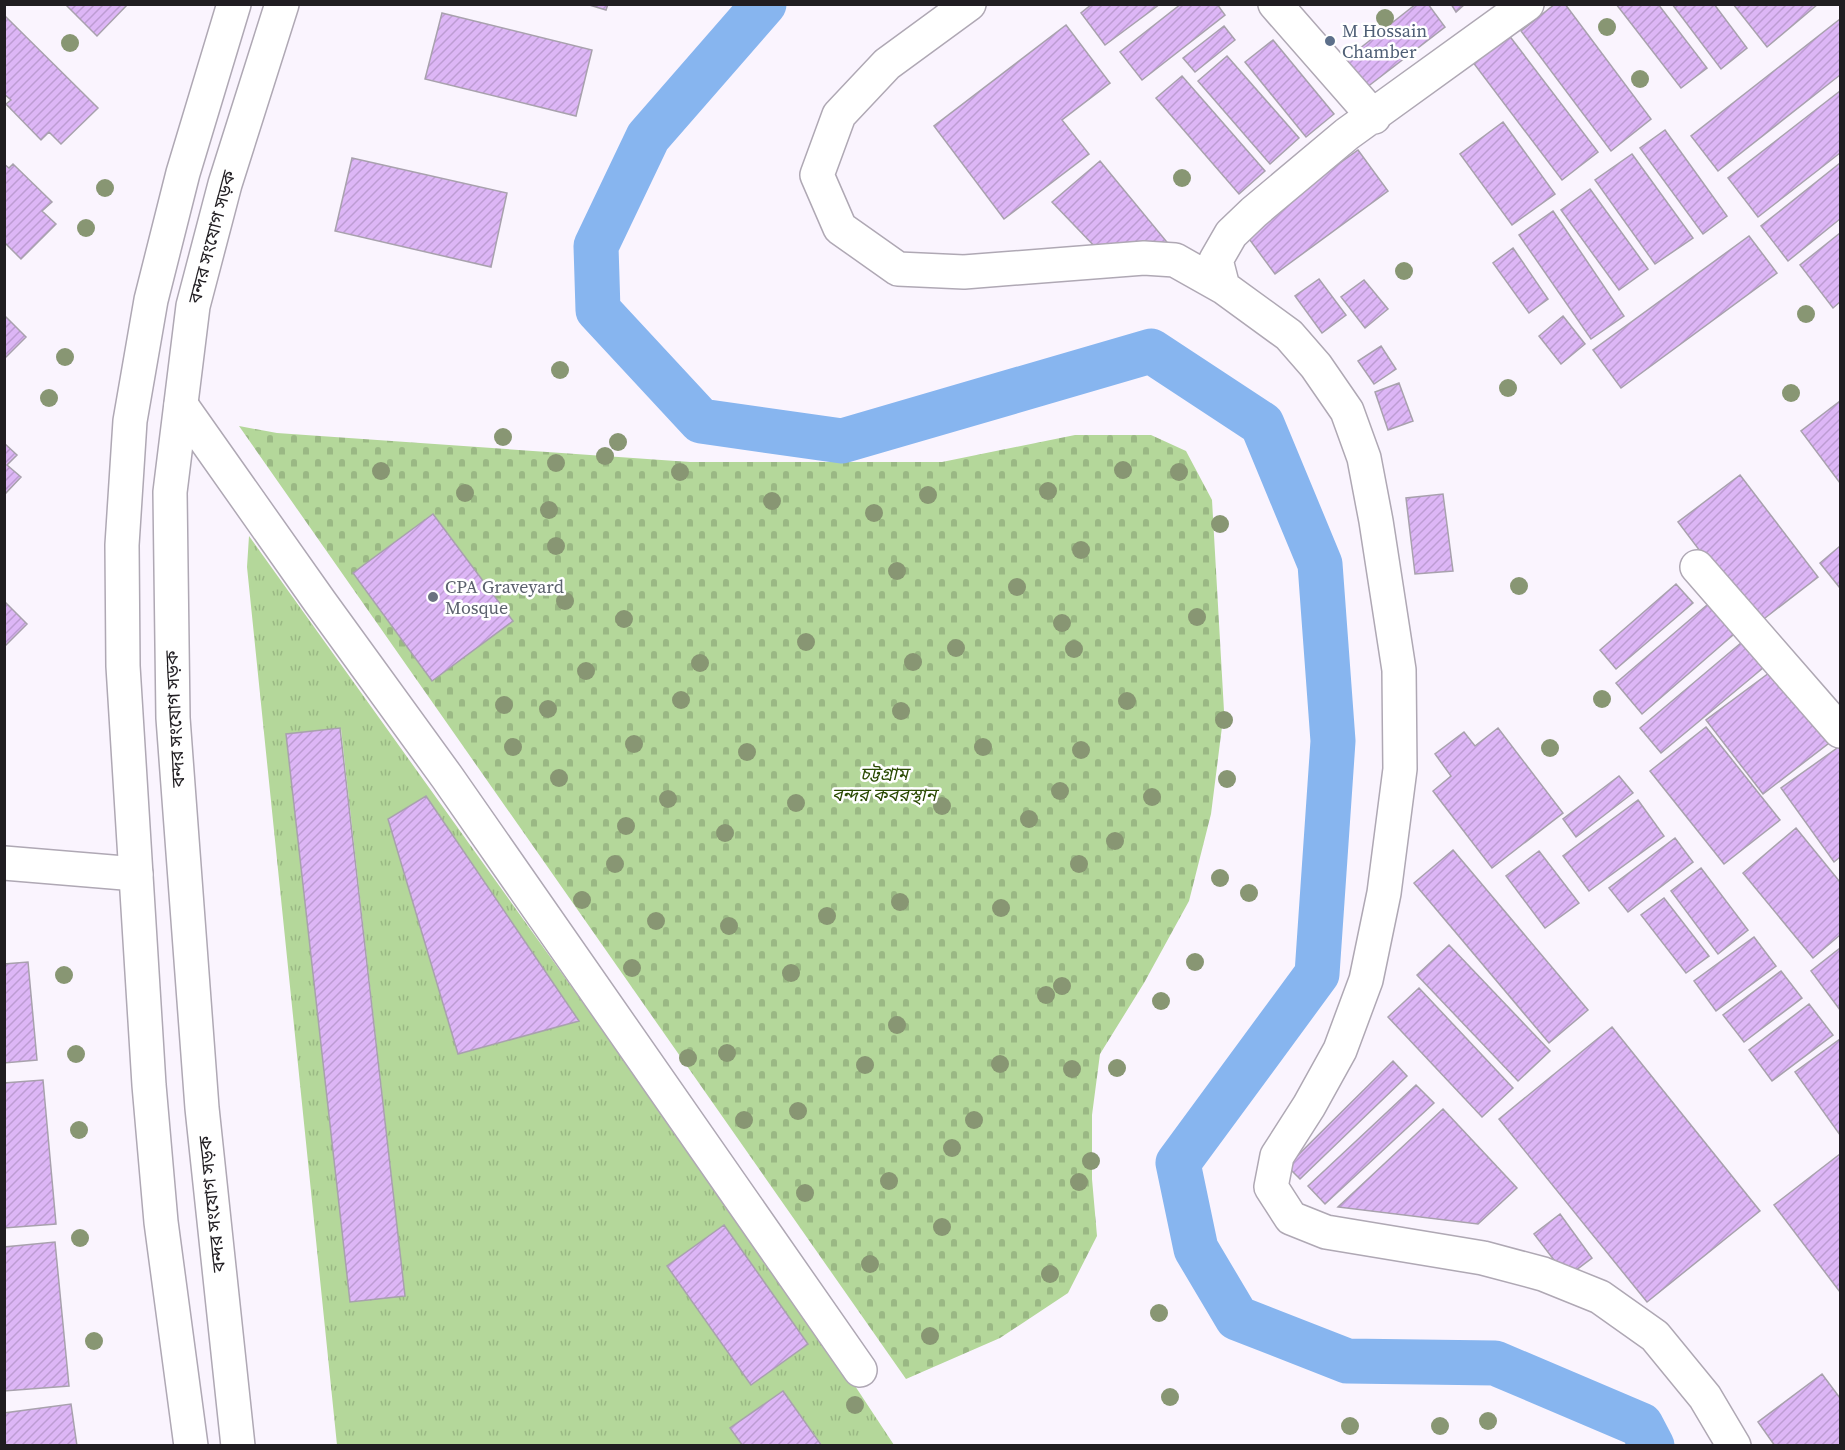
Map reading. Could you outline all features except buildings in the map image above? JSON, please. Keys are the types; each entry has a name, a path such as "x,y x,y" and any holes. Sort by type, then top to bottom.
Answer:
{"main road":[{"path":"190,1446 161,1222 149,1085 123,655 122,545 130,421 151,300 183,173 234,4"},
{"name":"বন্দর সংযোগ সড়ক","path":"238,1446 201,1108 173,718 170,492 193,306 225,184 282,4"},
{"path":"969,4 887,64 839,115 817,174 840,228 898,269 964,272 1143,258 1175,260 1223,287 1289,335 1316,366 1347,411 1364,458 1399,670 1398,779 1384,893 1366,980 1340,1050 1310,1106 1277,1155 1271,1186 1291,1218 1326,1232 1483,1258 1543,1274 1600,1297 1655,1336 1705,1398 1734,1446"},
{"path":"1275,4 1374,117"},
{"path":"1223,287 1216,260 1231,234 1347,134 1374,117 1527,4"},
{"path":"182,405 320,602 447,777 860,1370"},
{"path":"1697,567 1840,731"},
{"path":"4,863 136,874"}],"green space":[{"name":"চট্টগ্রাম বন্দর কবরস্থান","path":"239,426 277,433 690,462 942,462 1075,435 1151,435 1186,451 1212,500 1224,711 1211,814 1189,901 1144,983 1100,1054 1092,1115 1092,1179 1097,1236 1068,1293 1000,1338 906,1379"},
{"path":"249,536 830,1348 894,1445 822,1445 783,1391 731,1428 743,1445 337,1445 247,567","holes":["341,729 405,1296 351,1302 286,735","426,796 579,1021 458,1054 388,819","724,1226 807,1344 751,1385 667,1266"]}],"waterway":[{"path":"764,4 648,137 596,246 598,310 701,421 842,441 1151,351 1262,424 1320,564 1333,741 1317,974 1178,1163 1196,1249 1237,1318 1347,1361 1495,1363 1641,1425 1652,1446"}],"place":[{"name":"M Hossain Chamber","path":"1330,41"},
{"name":"CPA Graveyard Mosque","path":"433,597"}]}
